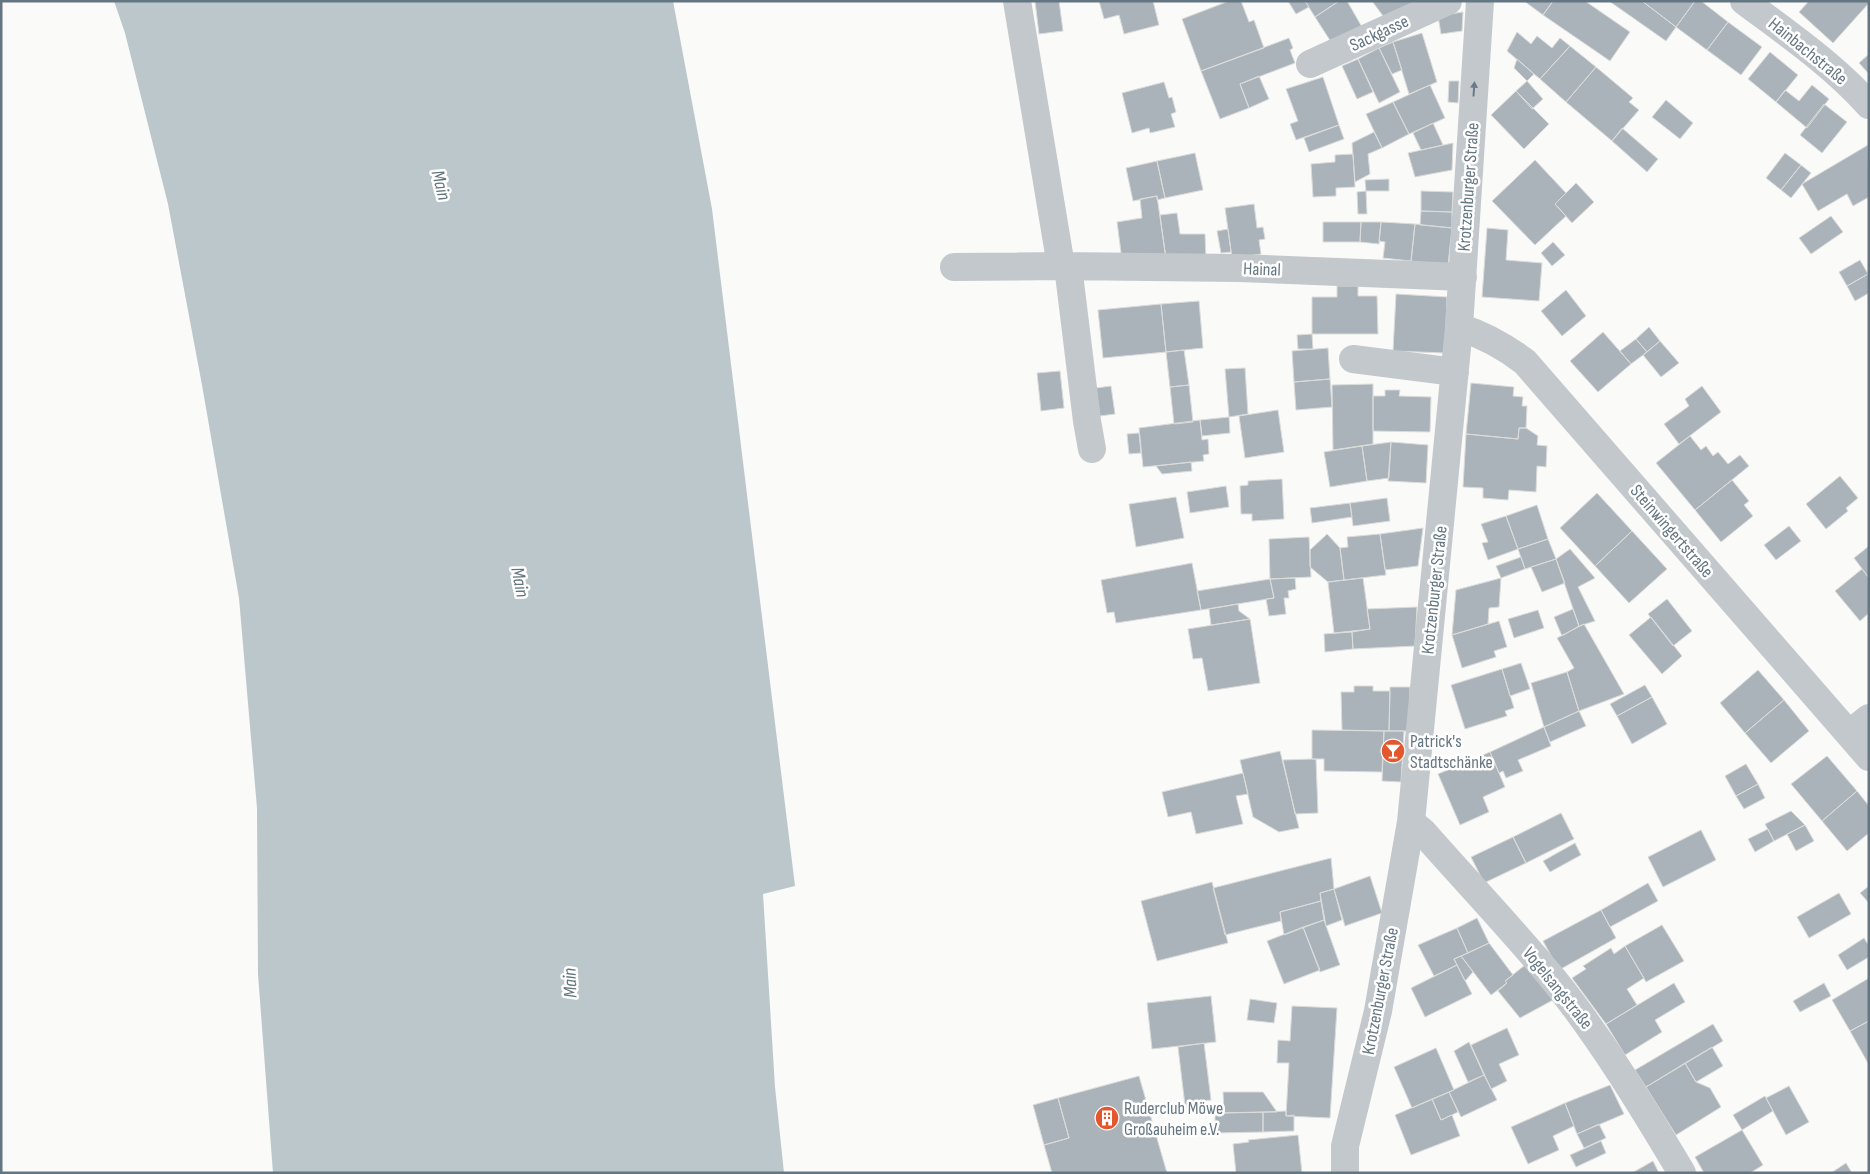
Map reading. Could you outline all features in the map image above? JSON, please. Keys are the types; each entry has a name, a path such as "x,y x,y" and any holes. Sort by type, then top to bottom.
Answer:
{"street":[{"path":"1017,1 1064,266 1092,449"},
{"name":"Sackgasse","path":"1310,64 1448,1"},
{"name":"Krotzenburger Straße","path":"1345,1173 1346,1146 1378,1011 1411,822 1459,327 1480,1"},
{"name":"Hainbachstraße","path":"1744,1 1826,62 1869,105"},
{"name":"Hainal","path":"954,267 1239,268 1463,277"},
{"name":"Steinwingertstraße","path":"1459,327 1489,338 1506,347 1525,362 1859,726 1869,757"},
{"path":"1353,359 1455,372"},
{"name":"Vogelsangstraße","path":"1411,822 1423,832 1553,979 1595,1033 1682,1173"}],"water":[{"name":"Main","path":"114,1 673,1 712,209 795,886 763,894 775,1087 784,1173 273,1173 258,974 257,808 239,598 168,204 125,33"}],"building":[{"path":"1035,1 1059,1 1063,31 1039,34"},
{"path":"1099,1 1153,1 1159,25 1124,34 1119,15 1104,19"},
{"path":"1229,1 1241,1 1249,22 1254,20 1264,48 1201,71 1182,19"},
{"path":"1288,1 1305,1 1309,7 1296,14"},
{"path":"1305,1 1339,1 1315,17"},
{"path":"1339,1 1347,1 1362,27 1333,45 1315,17"},
{"path":"1372,1 1422,1 1389,24"},
{"path":"1524,1 1553,1 1543,15"},
{"path":"1553,1 1585,1 1630,32 1610,61 1543,15"},
{"path":"1609,1 1642,1 1676,27 1666,41"},
{"path":"1642,1 1695,1 1676,27"},
{"path":"1695,1 1701,1 1728,22 1707,50 1676,27"},
{"path":"1809,1 1869,1 1869,3 1833,43 1799,12"},
{"path":"1463,12 1462,31 1441,34 1438,16"},
{"path":"1728,22 1762,47 1741,75 1707,50"},
{"path":"1517,32 1531,44 1537,36 1552,48 1560,38 1570,46 1540,79 1507,51"},
{"path":"1422,33 1437,82 1409,94 1393,42"},
{"path":"1289,38 1293,48 1290,50 1295,63 1240,84 1249,108 1220,119 1201,71"},
{"path":"1393,42 1402,70 1392,74 1379,48"},
{"path":"1570,46 1596,67 1566,102 1540,79"},
{"path":"1379,48 1400,92 1379,103 1358,59"},
{"path":"1770,52 1798,75 1776,102 1748,79"},
{"path":"1869,54 1869,74 1859,63"},
{"path":"1358,59 1373,92 1357,99 1342,66"},
{"path":"1517,59 1534,74 1527,81 1514,68"},
{"path":"1596,67 1633,98 1629,102 1639,110 1612,141 1566,102"},
{"path":"1259,76 1269,99 1249,108 1240,84"},
{"path":"1323,77 1339,125 1296,140 1290,124 1298,121 1286,89"},
{"path":"1449,81 1459,81 1458,103 1448,102"},
{"path":"1527,81 1543,99 1532,109 1516,91"},
{"path":"1164,82 1169,98 1172,97 1176,112 1171,114 1175,127 1150,133 1149,128 1132,133 1122,93"},
{"path":"1430,85 1445,118 1409,134 1393,102"},
{"path":"1812,85 1829,99 1807,128 1776,102 1785,90 1799,101"},
{"path":"1516,91 1549,124 1524,149 1491,115"},
{"path":"1666,100 1693,123 1680,139 1652,117"},
{"path":"1393,102 1409,134 1382,148 1366,114"},
{"path":"1824,104 1847,122 1822,153 1800,135"},
{"path":"1433,123 1443,145 1421,150 1413,133"},
{"path":"1339,125 1344,139 1309,152 1304,138"},
{"path":"1622,128 1658,159 1647,172 1612,141"},
{"path":"1374,132 1382,148 1368,154 1370,174 1355,182 1352,143"},
{"path":"1453,143 1452,170 1415,177 1408,153"},
{"path":"1868,145 1869,197 1853,206 1847,194 1818,211 1802,184"},
{"path":"1195,153 1203,190 1165,198 1157,161"},
{"path":"1785,153 1801,165 1781,190 1766,178"},
{"path":"1353,154 1355,187 1336,188 1336,196 1313,197 1311,164 1335,162 1335,155"},
{"path":"1535,160 1566,193 1555,204 1566,216 1535,245 1492,201"},
{"path":"1157,161 1165,198 1157,200 1157,196 1133,201 1126,168"},
{"path":"1801,165 1811,173 1791,198 1781,190"},
{"path":"1389,179 1389,191 1366,191 1365,180"},
{"path":"1576,183 1594,202 1572,223 1555,204"},
{"path":"1366,191 1367,214 1358,214 1357,192"},
{"path":"1421,191 1453,192 1452,212 1421,211"},
{"path":"1157,196 1166,259 1122,260 1117,222 1142,218 1140,199"},
{"path":"1254,204 1257,228 1263,227 1265,239 1259,240 1261,254 1232,258 1225,208"},
{"path":"1421,211 1452,212 1452,228 1420,225"},
{"path":"1177,213 1180,234 1205,234 1206,259 1166,259 1160,215"},
{"path":"1831,216 1843,232 1811,254 1799,238"},
{"path":"1323,222 1361,222 1360,242 1323,242"},
{"path":"1361,222 1381,222 1379,244 1360,242"},
{"path":"1381,222 1415,224 1411,261 1383,258 1385,242 1379,241"},
{"path":"1415,224 1452,228 1448,265 1411,261"},
{"path":"1487,228 1508,230 1506,260 1542,263 1539,301 1482,297"},
{"path":"1228,229 1231,252 1221,253 1217,231"},
{"path":"1553,242 1565,255 1552,266 1541,253"},
{"path":"1860,260 1868,274 1847,286 1839,272"},
{"path":"1868,274 1869,293 1855,301 1847,286"},
{"path":"1337,286 1358,286 1358,296 1377,296 1378,334 1312,334 1312,297 1337,297"},
{"path":"1566,290 1586,316 1562,336 1541,311"},
{"path":"1396,294 1447,297 1445,353 1393,351"},
{"path":"1199,301 1203,348 1166,352 1161,304"},
{"path":"1161,304 1166,352 1103,358 1098,310"},
{"path":"1649,327 1660,341 1647,352 1636,339"},
{"path":"1603,332 1631,364 1598,392 1570,361"},
{"path":"1312,334 1313,349 1298,349 1297,335"},
{"path":"1636,339 1647,352 1631,364 1620,351"},
{"path":"1660,341 1679,363 1661,377 1643,355"},
{"path":"1328,348 1330,379 1294,382 1292,351"},
{"path":"1184,350 1189,385 1170,387 1166,352"},
{"path":"1245,368 1248,414 1229,417 1225,369"},
{"path":"1060,371 1064,408 1041,411 1037,373"},
{"path":"1330,379 1332,407 1296,410 1294,382"},
{"path":"1471,383 1514,387 1513,396 1523,397 1522,406 1527,406 1526,428 1519,428 1518,439 1466,434"},
{"path":"1373,384 1373,444 1333,450 1332,385"},
{"path":"1189,385 1193,422 1174,424 1170,387"},
{"path":"1111,386 1115,414 1100,416 1096,388"},
{"path":"1702,386 1721,412 1679,444 1664,424 1689,406 1685,399"},
{"path":"1385,390 1400,390 1399,396 1431,397 1430,432 1373,431 1373,396 1385,396"},
{"path":"1278,410 1284,452 1245,458 1239,416"},
{"path":"1229,417 1230,433 1202,436 1200,420"},
{"path":"1200,420 1202,440 1208,439 1209,454 1203,455 1204,461 1143,467 1139,428"},
{"path":"1519,428 1526,428 1538,436 1537,445 1547,446 1546,467 1537,466 1536,492 1509,490 1508,500 1483,498 1483,488 1463,487 1466,434 1518,439"},
{"path":"1139,433 1141,453 1129,454 1127,434"},
{"path":"1690,436 1701,450 1706,446 1713,456 1718,452 1728,464 1740,455 1749,466 1695,510 1656,463"},
{"path":"1391,442 1389,478 1367,481 1362,446"},
{"path":"1391,442 1428,445 1426,483 1388,481"},
{"path":"1362,446 1367,481 1330,487 1324,452"},
{"path":"1191,462 1192,471 1162,474 1156,466"},
{"path":"1840,476 1858,498 1846,508 1848,511 1826,529 1806,504"},
{"path":"1282,479 1284,519 1252,521 1252,514 1241,514 1240,486 1248,485 1248,481"},
{"path":"1732,480 1749,501 1744,505 1753,516 1721,542 1695,510"},
{"path":"1226,486 1229,507 1190,513 1187,492"},
{"path":"1597,493 1632,531 1595,566 1560,528"},
{"path":"1176,497 1184,538 1136,547 1129,504"},
{"path":"1387,498 1390,521 1353,526 1350,503"},
{"path":"1350,503 1352,517 1312,523 1310,508"},
{"path":"1537,505 1548,539 1518,549 1506,516"},
{"path":"1506,516 1518,549 1488,560 1482,543 1488,542 1481,524"},
{"path":"1789,526 1801,541 1776,560 1764,545"},
{"path":"1423,528 1418,566 1385,570 1380,534"},
{"path":"1632,531 1667,569 1629,603 1595,566"},
{"path":"1327,534 1340,548 1344,580 1328,582 1310,567 1310,550"},
{"path":"1380,534 1386,575 1344,580 1340,548 1348,547 1347,537"},
{"path":"1309,537 1311,577 1270,579 1269,539"},
{"path":"1548,539 1556,559 1525,569 1518,549"},
{"path":"1869,546 1869,578 1854,558"},
{"path":"1570,549 1595,578 1578,587 1595,621 1579,626 1556,559"},
{"path":"1521,557 1525,569 1501,578 1496,566"},
{"path":"1556,559 1565,583 1542,592 1531,567"},
{"path":"1192,563 1201,610 1116,623 1114,612 1107,613 1101,580"},
{"path":"1862,569 1869,578 1869,613 1860,621 1835,591"},
{"path":"1295,578 1296,589 1288,591 1289,598 1284,598 1286,614 1269,616 1266,599 1274,598 1270,579"},
{"path":"1363,578 1370,629 1334,633 1328,582"},
{"path":"1501,578 1499,607 1489,608 1488,624 1452,635 1456,590"},
{"path":"1270,579 1274,598 1201,610 1197,591"},
{"path":"1667,599 1692,631 1673,646 1648,614"},
{"path":"1238,604 1239,611 1250,619 1211,625 1209,609"},
{"path":"1417,607 1415,646 1353,649 1352,632 1370,629 1367,609"},
{"path":"1573,609 1579,626 1562,636 1554,617"},
{"path":"1538,610 1544,628 1514,638 1508,619"},
{"path":"1651,617 1682,656 1662,674 1629,635"},
{"path":"1250,619 1260,683 1208,691 1202,658 1193,659 1188,629"},
{"path":"1499,621 1507,647 1494,651 1496,657 1462,668 1452,635"},
{"path":"1584,624 1624,694 1579,711 1567,672 1574,668 1557,638"},
{"path":"1352,632 1353,649 1325,652 1324,634"},
{"path":"1521,663 1530,689 1510,696 1502,669"},
{"path":"1502,669 1514,708 1505,711 1507,716 1465,729 1451,685"},
{"path":"1758,670 1784,700 1745,733 1720,703"},
{"path":"1567,672 1579,711 1544,727 1531,683"},
{"path":"1645,685 1652,697 1617,716 1610,704"},
{"path":"1354,686 1373,686 1373,691 1390,691 1389,731 1342,730 1341,692 1354,692"},
{"path":"1390,687 1410,687 1409,731 1389,731"},
{"path":"1652,697 1667,724 1632,744 1617,716"},
{"path":"1784,700 1809,731 1771,763 1745,733"},
{"path":"1579,711 1586,726 1550,742 1544,727"},
{"path":"1544,727 1551,746 1518,760 1523,771 1506,778 1503,771 1499,773 1490,752"},
{"path":"1312,730 1384,731 1382,772 1324,771 1324,759 1312,759"},
{"name":"Patrick's Stadtschänke","path":"1384,731 1404,731 1401,782 1382,781"},
{"path":"1280,751 1299,828 1279,832 1253,817 1240,760"},
{"path":"1490,752 1505,787 1483,797 1489,812 1460,825 1438,774"},
{"path":"1827,756 1857,791 1822,821 1791,784"},
{"path":"1316,759 1318,813 1295,814 1283,760"},
{"path":"1746,764 1758,784 1736,796 1725,776"},
{"path":"1243,773 1248,794 1236,796 1243,824 1196,834 1191,812 1168,817 1162,792"},
{"path":"1758,784 1765,798 1744,809 1736,796"},
{"path":"1857,791 1869,806 1869,833 1847,851 1822,821"},
{"path":"1791,811 1805,825 1774,841 1765,824"},
{"path":"1561,813 1574,839 1526,863 1513,837"},
{"path":"1805,825 1814,841 1796,851 1787,834"},
{"path":"1768,829 1774,841 1755,852 1748,839"},
{"path":"1701,830 1716,860 1663,887 1648,857"},
{"path":"1513,837 1526,863 1484,883 1471,857"},
{"path":"1575,843 1581,855 1550,872 1543,861"},
{"path":"1331,858 1334,889 1320,893 1321,901 1280,912 1281,921 1225,935 1213,888"},
{"path":"1370,876 1382,913 1345,926 1334,889"},
{"path":"1212,882 1228,943 1157,961 1141,901"},
{"path":"1648,883 1658,901 1610,927 1601,910"},
{"path":"1869,886 1869,903 1860,893"},
{"path":"1334,889 1342,920 1326,926 1320,893"},
{"path":"1839,893 1851,914 1809,938 1797,917"},
{"path":"1321,901 1324,920 1284,935 1280,912"},
{"path":"1601,910 1616,938 1559,970 1543,941"},
{"path":"1477,918 1489,943 1468,953 1457,928"},
{"path":"1324,920 1340,965 1320,972 1303,927"},
{"path":"1662,925 1684,961 1646,982 1625,946"},
{"path":"1303,927 1320,970 1284,984 1267,941"},
{"path":"1457,928 1468,953 1454,959 1457,965 1434,976 1418,945"},
{"path":"1864,938 1869,946 1869,957 1847,970 1838,955"},
{"path":"1489,943 1513,975 1505,981 1507,983 1491,995 1461,956"},
{"path":"1625,946 1644,978 1627,989 1637,1005 1606,1024 1572,978 1586,969 1583,966 1611,948 1614,954"},
{"path":"1461,956 1473,972 1465,981 1454,959"},
{"path":"1457,965 1472,994 1425,1017 1411,988"},
{"path":"1525,965 1553,1000 1520,1018 1498,991 1507,983 1505,981"},
{"path":"1869,978 1869,1021 1850,1031 1832,1000"},
{"path":"1674,983 1685,1002 1655,1020 1662,1032 1625,1055 1606,1024"},
{"path":"1824,983 1831,996 1800,1012 1793,1001"},
{"path":"1211,996 1216,1042 1152,1049 1147,1003"},
{"path":"1250,999 1277,1003 1274,1023 1247,1020"},
{"path":"1292,1006 1337,1008 1330,1118 1286,1116 1289,1063 1277,1063 1278,1040 1290,1041"},
{"path":"1869,1021 1869,1065 1850,1031"},
{"path":"1713,1024 1723,1041 1646,1087 1635,1070"},
{"path":"1507,1028 1519,1055 1499,1064 1507,1081 1491,1089 1471,1045"},
{"path":"1469,1042 1484,1075 1468,1082 1454,1051"},
{"path":"1204,1043 1211,1100 1201,1101 1202,1112 1186,1114 1178,1047"},
{"path":"1712,1047 1723,1066 1696,1082 1685,1063"},
{"path":"1436,1048 1454,1090 1412,1108 1394,1067"},
{"path":"1685,1063 1696,1082 1710,1088 1721,1107 1676,1135 1646,1087"},
{"path":"1484,1075 1497,1100 1461,1117 1449,1092"},
{"name":"Ruderclub Möwe Großauheim e.V.","path":"1139,1076 1167,1173 1052,1173 1044,1145 1069,1138 1058,1098"},
{"path":"1610,1085 1624,1114 1577,1134 1565,1103"},
{"path":"1789,1086 1809,1122 1786,1135 1766,1098"},
{"path":"1223,1092 1263,1092 1277,1112 1224,1113"},
{"path":"1449,1092 1458,1112 1441,1120 1432,1099"},
{"path":"1765,1096 1773,1111 1742,1130 1733,1115"},
{"path":"1058,1098 1069,1138 1044,1145 1033,1105"},
{"path":"1432,1099 1441,1120 1452,1115 1460,1136 1411,1155 1395,1115"},
{"path":"1565,1103 1574,1126 1553,1136 1559,1150 1528,1164 1511,1127"},
{"path":"1286,1111 1286,1116 1294,1115 1294,1131 1263,1132 1263,1112"},
{"path":"1263,1112 1263,1132 1215,1133 1215,1113"},
{"path":"1599,1124 1606,1138 1584,1148 1577,1134"},
{"path":"1742,1130 1763,1165 1750,1173 1704,1173 1695,1157"},
{"path":"1298,1135 1302,1173 1236,1173 1233,1144 1249,1142 1248,1140"},
{"path":"1601,1141 1606,1153 1576,1167 1570,1155"},
{"path":"1653,1161 1659,1173 1632,1173"},
{"path":"1846,1163 1852,1173 1831,1173"}],"place":[{"name":"Patrick's Stadtschänke","path":"1393,751"},
{"name":"Ruderclub Möwe Großauheim e.V.","path":"1107,1118"}]}
